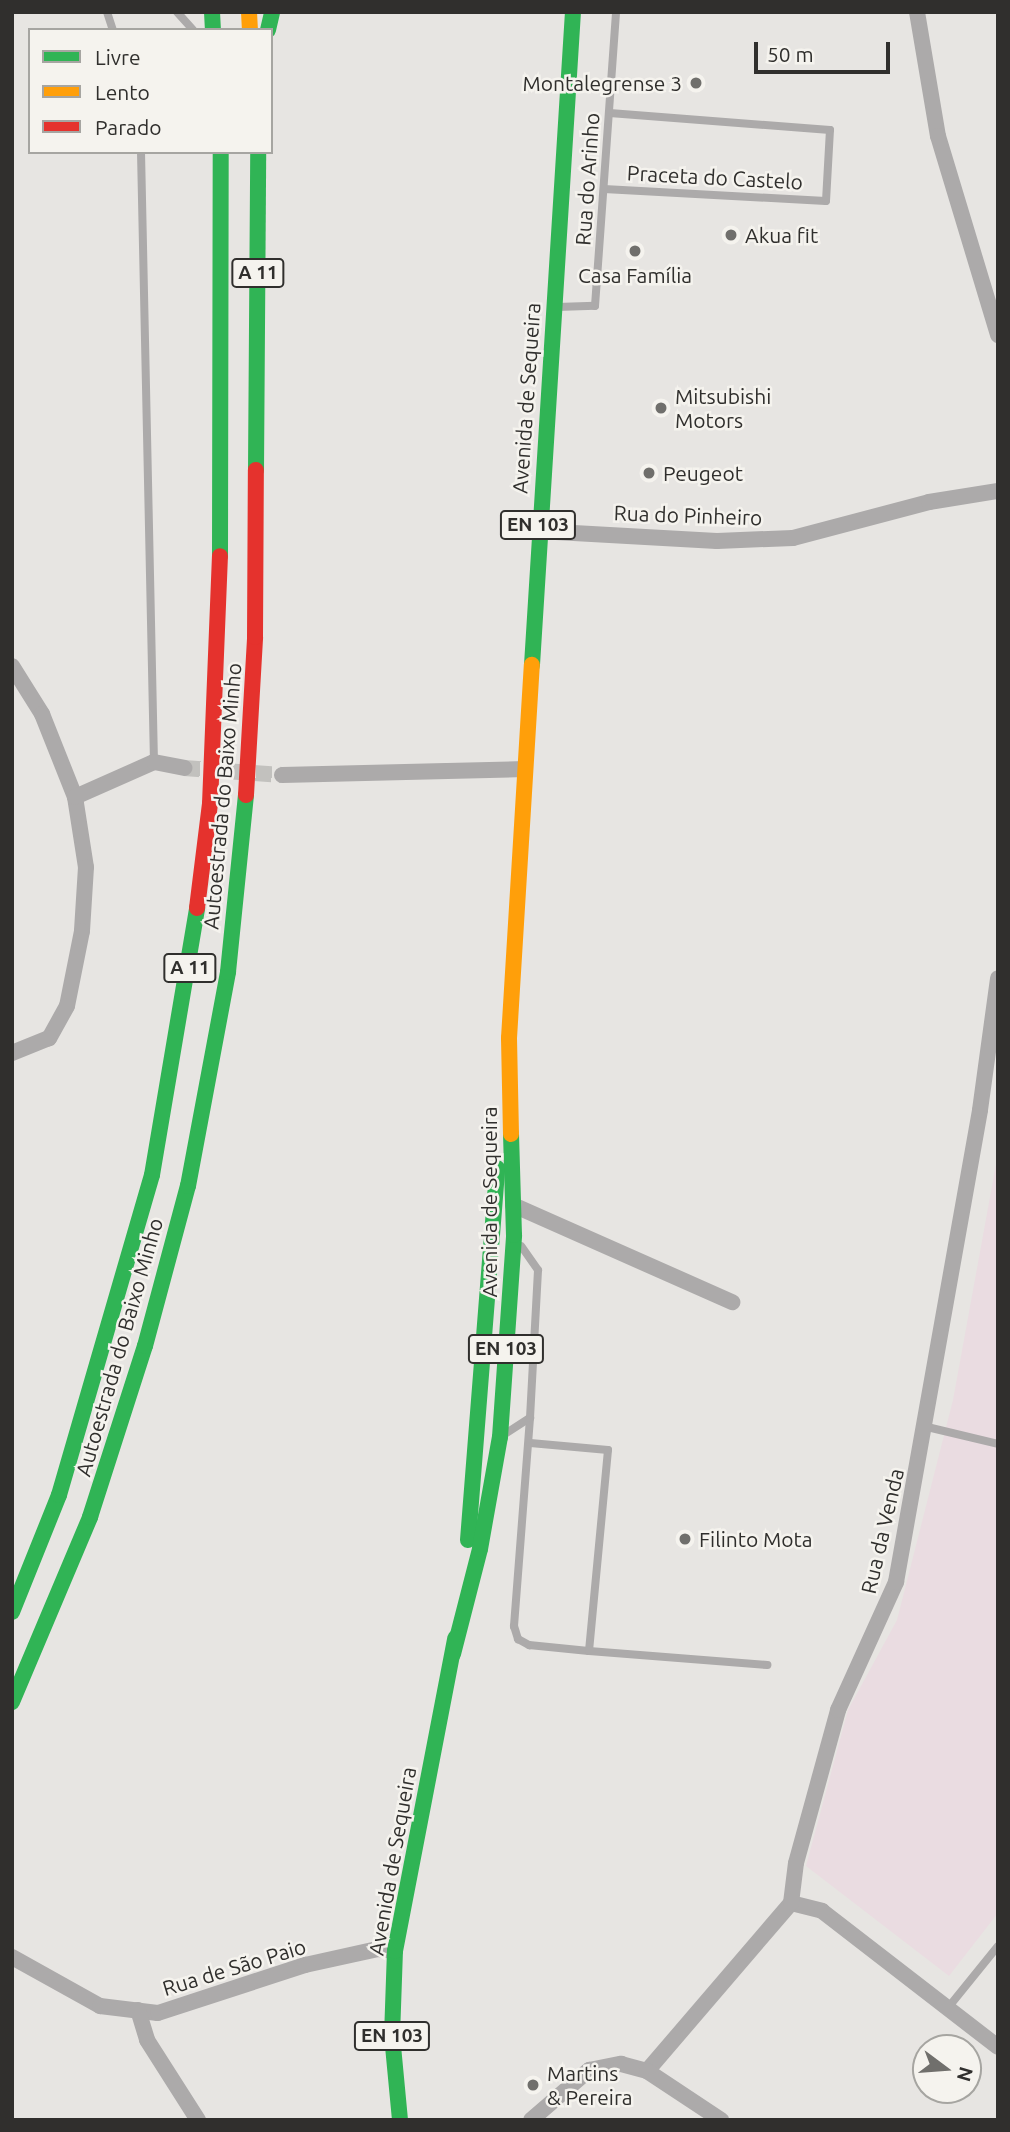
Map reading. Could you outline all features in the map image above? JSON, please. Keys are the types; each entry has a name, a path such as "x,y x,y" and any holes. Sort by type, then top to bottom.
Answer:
{"main road":[{"name":"Avenida de Sequeira","path":"400,2120 392,2036 395,1951 453,1654 481,1549 500,1437 514,1235 509,1038 538,531 573,12"},
{"name":"Autoestrada do Baixo Minho","path":"12,1612 59,1495 107,1340 152,1175 188,981 210,804 220,629 220,154"},
{"name":"Autoestrada do Baixo Minho","path":"12,1702 90,1517 145,1346 187,1186 228,972 246,801 255,637 258,154"},
{"name":"Avenida de Sequeira","path":"453,1654 486,1348 500,1099 509,1038"}],"street":[{"path":"917,12 938,136 998,335"},
{"name":"Rua do Pinheiro","path":"538,531 718,541 793,538 929,502 998,491"},
{"path":"12,666 42,714 75,797 86,867 82,931 66,1006 49,1038 12,1053"},
{"path":"75,797 154,762 184,768"},
{"path":"282,775 525,769"},
{"name":"Rua da Venda","path":"791,1903 796,1863 838,1710 896,1582 980,1110 998,978"},
{"path":"513,1205 732,1302"},
{"path":"647,2071 791,1903 822,1911 998,2046"},
{"name":"Rua de São Paio","path":"12,1957 100,2006 158,2013 305,1965 378,1949 395,1951"},
{"path":"138,2010 147,2039 198,2120"},
{"path":"531,2120 589,2070 621,2064 647,2071 721,2120"}],"lane":[{"path":"177,12 191,28"},
{"name":"Rua do Arinho","path":"554,307 595,306 616,12"},
{"name":"Praceta do Castelo","path":"604,189 827,201 830,130 610,113"},
{"path":"141,154 154,762"},
{"path":"514,1235 538,1270 530,1443 514,1626 518,1639 529,1645 767,1665"},
{"path":"489,1310 497,1284 512,1265 530,1261"},
{"path":"486,1348 491,1394"},
{"path":"490,1416 500,1437 530,1418"},
{"path":"923,1426 998,1444"},
{"path":"530,1443 608,1450 589,1651"},
{"path":"947,2009 998,1946"}],"shaded area":[{"path":"998,1153 998,1913 949,1976 806,1866 848,1710 897,1620 953,1400"}],"tunnel":[{"path":"184,768 282,775"}],"traffic: fast":[{"path":"212,12 213,28"},
{"path":"268,28 272,12"},
{"path":"532,665 573,12"},
{"path":"220,556 221,154"},
{"path":"256,470 258,154"},
{"path":"12,1702 90,1517 145,1346 188,1186 228,972 246,795"},
{"path":"12,1612 59,1495 152,1175 197,908"},
{"path":"453,1654 480,1549 500,1437 514,1235 511,1134"},
{"path":"468,1540 497,1168"},
{"path":"400,2120 392,2036 395,1951 455,1638"}],"traffic: slow":[{"path":"249,12 250,28"},
{"path":"511,1134 509,1038 532,665"}],"traffic: jam":[{"path":"246,795 255,637 256,470"},
{"path":"197,908 210,804 220,556"}],"place":[{"name":"Montalegrense 3","path":"696,83"},
{"name":"Akua fit","path":"731,235"},
{"name":"Casa Família","path":"635,251"},
{"name":"Mitsubishi Motors","path":"661,408"},
{"name":"Peugeot","path":"649,473"},
{"name":"Filinto Mota","path":"685,1539"},
{"name":"Martins & Pereira","path":"533,2085"}]}
